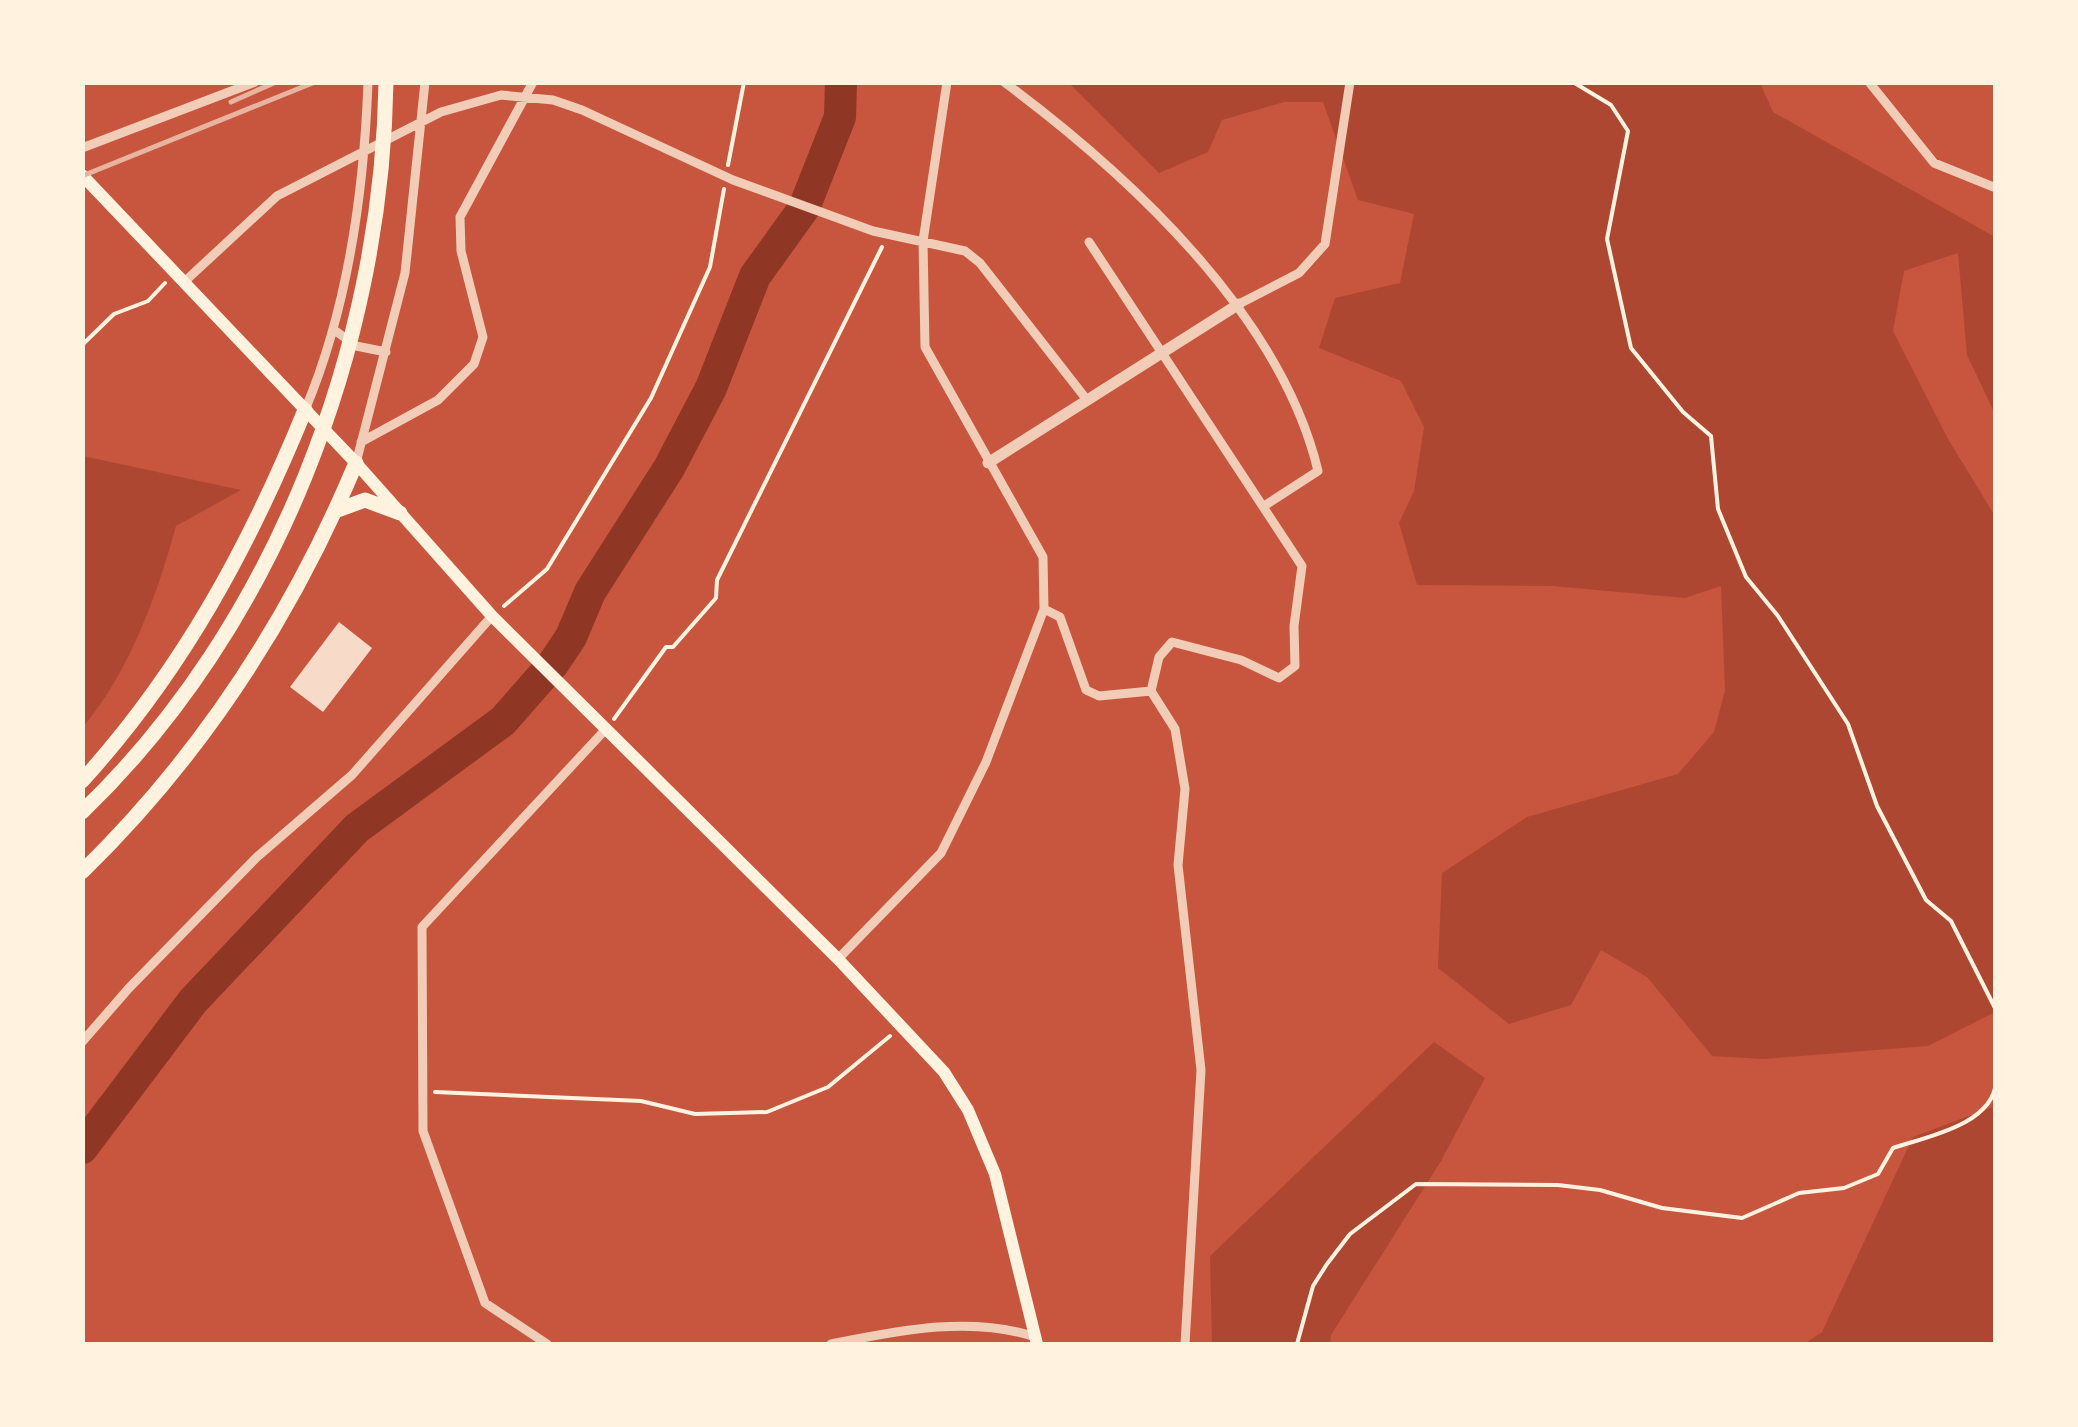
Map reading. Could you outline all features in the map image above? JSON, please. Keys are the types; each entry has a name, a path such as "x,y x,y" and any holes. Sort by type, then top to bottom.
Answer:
{"highway":[{"path":"82,812 128,764 206,660 269,553 308,467 336,389 367,265 382,166 386,82"},
{"path":"82,781 118,742 190,644 262,516 305,410"},
{"path":"82,872 170,780 239,686 304,578 356,463"},
{"path":"336,511 365,500 400,512"}],"main road":[{"path":"82,175 356,463 497,620 838,959 944,1072 968,1110 995,1174 1036,1341"}],"street":[{"path":"82,148 255,82"},
{"path":"305,410 333,329 351,251 368,82"},
{"path":"356,463 405,273 425,82"},
{"path":"362,442 438,400 474,364 483,337 460,251 460,217 530,96 533,82"},
{"path":"838,959 941,853 986,762 1044,609 1043,557 926,347 923,241 947,82"},
{"path":"1004,82 1156,213 1239,304 1294,396 1318,471 1264,506"},
{"path":"988,462 1239,304 1298,273 1325,244 1350,82"},
{"path":"1869,82 1934,163 1996,188"},
{"path":"178,278 277,196 364,150 471,100 530,96 582,110 730,178 873,231 965,251 980,263 1087,400"},
{"path":"1089,242 1302,566 1294,626 1295,666 1279,678 1242,660 1172,642 1159,657 1151,692 1175,729 1185,789 1178,865 1201,1070 1185,1344"},
{"path":"333,329 356,346 386,352"},
{"path":"1044,609 1060,617 1086,690 1098,696 1151,692"},
{"path":"82,1042 129,988 258,857 352,775 497,620"},
{"path":"548,1344 486,1303 423,1131 422,926 606,730"},
{"path":"832,1344 904,1330 1007,1328 1036,1341"}],"path":[{"path":"497,620 547,569 652,398 710,267 730,178 744,82"},
{"path":"1573,82 1611,106 1628,131 1607,239 1631,348 1683,412 1711,436 1718,509 1746,576 1778,616 1848,724 1877,806 1926,900 1952,921 1996,1010"},
{"path":"606,730 666,647 672,646 716,598 717,580 888,234"},
{"path":"82,345 114,314 148,301 178,278"},
{"path":"423,1091 640,1101 695,1114 767,1112 828,1087 901,1026"},
{"path":"1297,1344 1313,1286 1326,1264 1350,1234 1416,1184 1558,1185 1600,1190 1662,1208 1742,1218 1799,1192 1844,1188 1878,1174 1893,1148 1968,1122 1995,1092 1996,1082"}],"shaded area":[{"path":"1069,83 1760,83 1773,112 1995,237 1995,414 1967,355 1958,253 1904,271 1893,331 1948,439 1995,516 1995,1012 1928,1046 1763,1059 1712,1056 1647,977 1601,950 1571,1005 1509,1024 1438,968 1442,873 1527,817 1678,774 1714,732 1725,691 1721,586 1685,598 1553,586 1417,585 1399,523 1414,491 1424,427 1401,381 1319,348 1335,298 1400,283 1414,214 1358,200 1323,102 1284,102 1222,120 1208,152 1159,173"},
{"path":"83,456 241,490 176,526 160,579 128,657 83,727"},
{"path":"1434,1042 1485,1078 1441,1161 1331,1335 1330,1344 1212,1344 1210,1256"},
{"path":"1995,1106 1995,1344 1804,1344 1822,1332 1913,1137"}],"building":[{"path":"339,622 372,648 323,712 290,687"}],"waterway":[{"path":"82,1148 193,1001 357,828 503,721 553,664 571,637 590,592 669,468 711,388 755,276 804,208 840,117 841,82"}],"railway":[{"path":"231,102 276,82"},
{"path":"82,176 315,82"}]}
